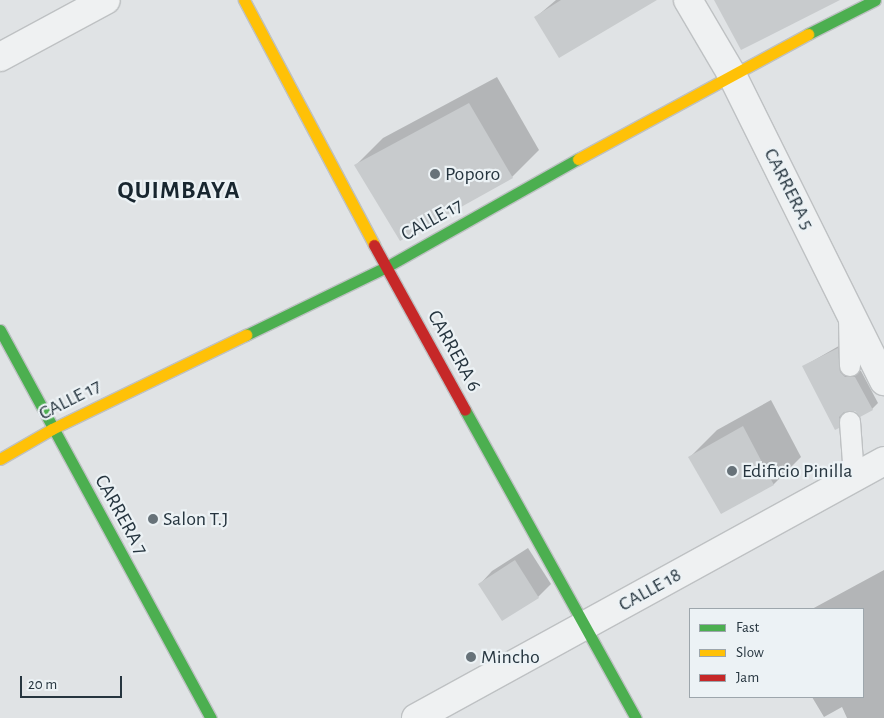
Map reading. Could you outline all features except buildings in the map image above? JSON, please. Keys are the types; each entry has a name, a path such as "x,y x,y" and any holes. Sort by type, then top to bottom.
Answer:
{"main road":[{"name":"CARRERA 6","path":"244,0 386,267 636,718"},
{"name":"CALLE 17","path":"0,459 52,429 386,267 731,73 875,0"},
{"name":"CARRERA 7","path":"0,330 52,429 211,718"}],"street":[{"path":"0,57 106,0"},
{"name":"CARRERA 5","path":"688,0 731,73 884,381"},
{"name":"CALLE 18","path":"416,718 884,461"}],"lane":[{"path":"849,310 850,366"},
{"path":"850,422 854,477"}],"traffic: fast":[{"path":"808,34 875,0"},
{"path":"246,335 386,267 578,159"},
{"path":"0,330 211,718"},
{"path":"465,410 636,718"}],"traffic: slow":[{"path":"244,0 374,245"},
{"path":"578,159 808,34"},
{"path":"0,459 52,429 246,335"}],"traffic: jam":[{"path":"374,245 465,410"}],"place":[{"name":"Poporo","path":"435,174"},
{"name":"Edificio Pinilla","path":"732,471"},
{"name":"Salon T.J","path":"153,519"},
{"name":"Mincho","path":"471,657"}],"district":[{"name":"QUIMBAYA","path":"179,191"}]}
